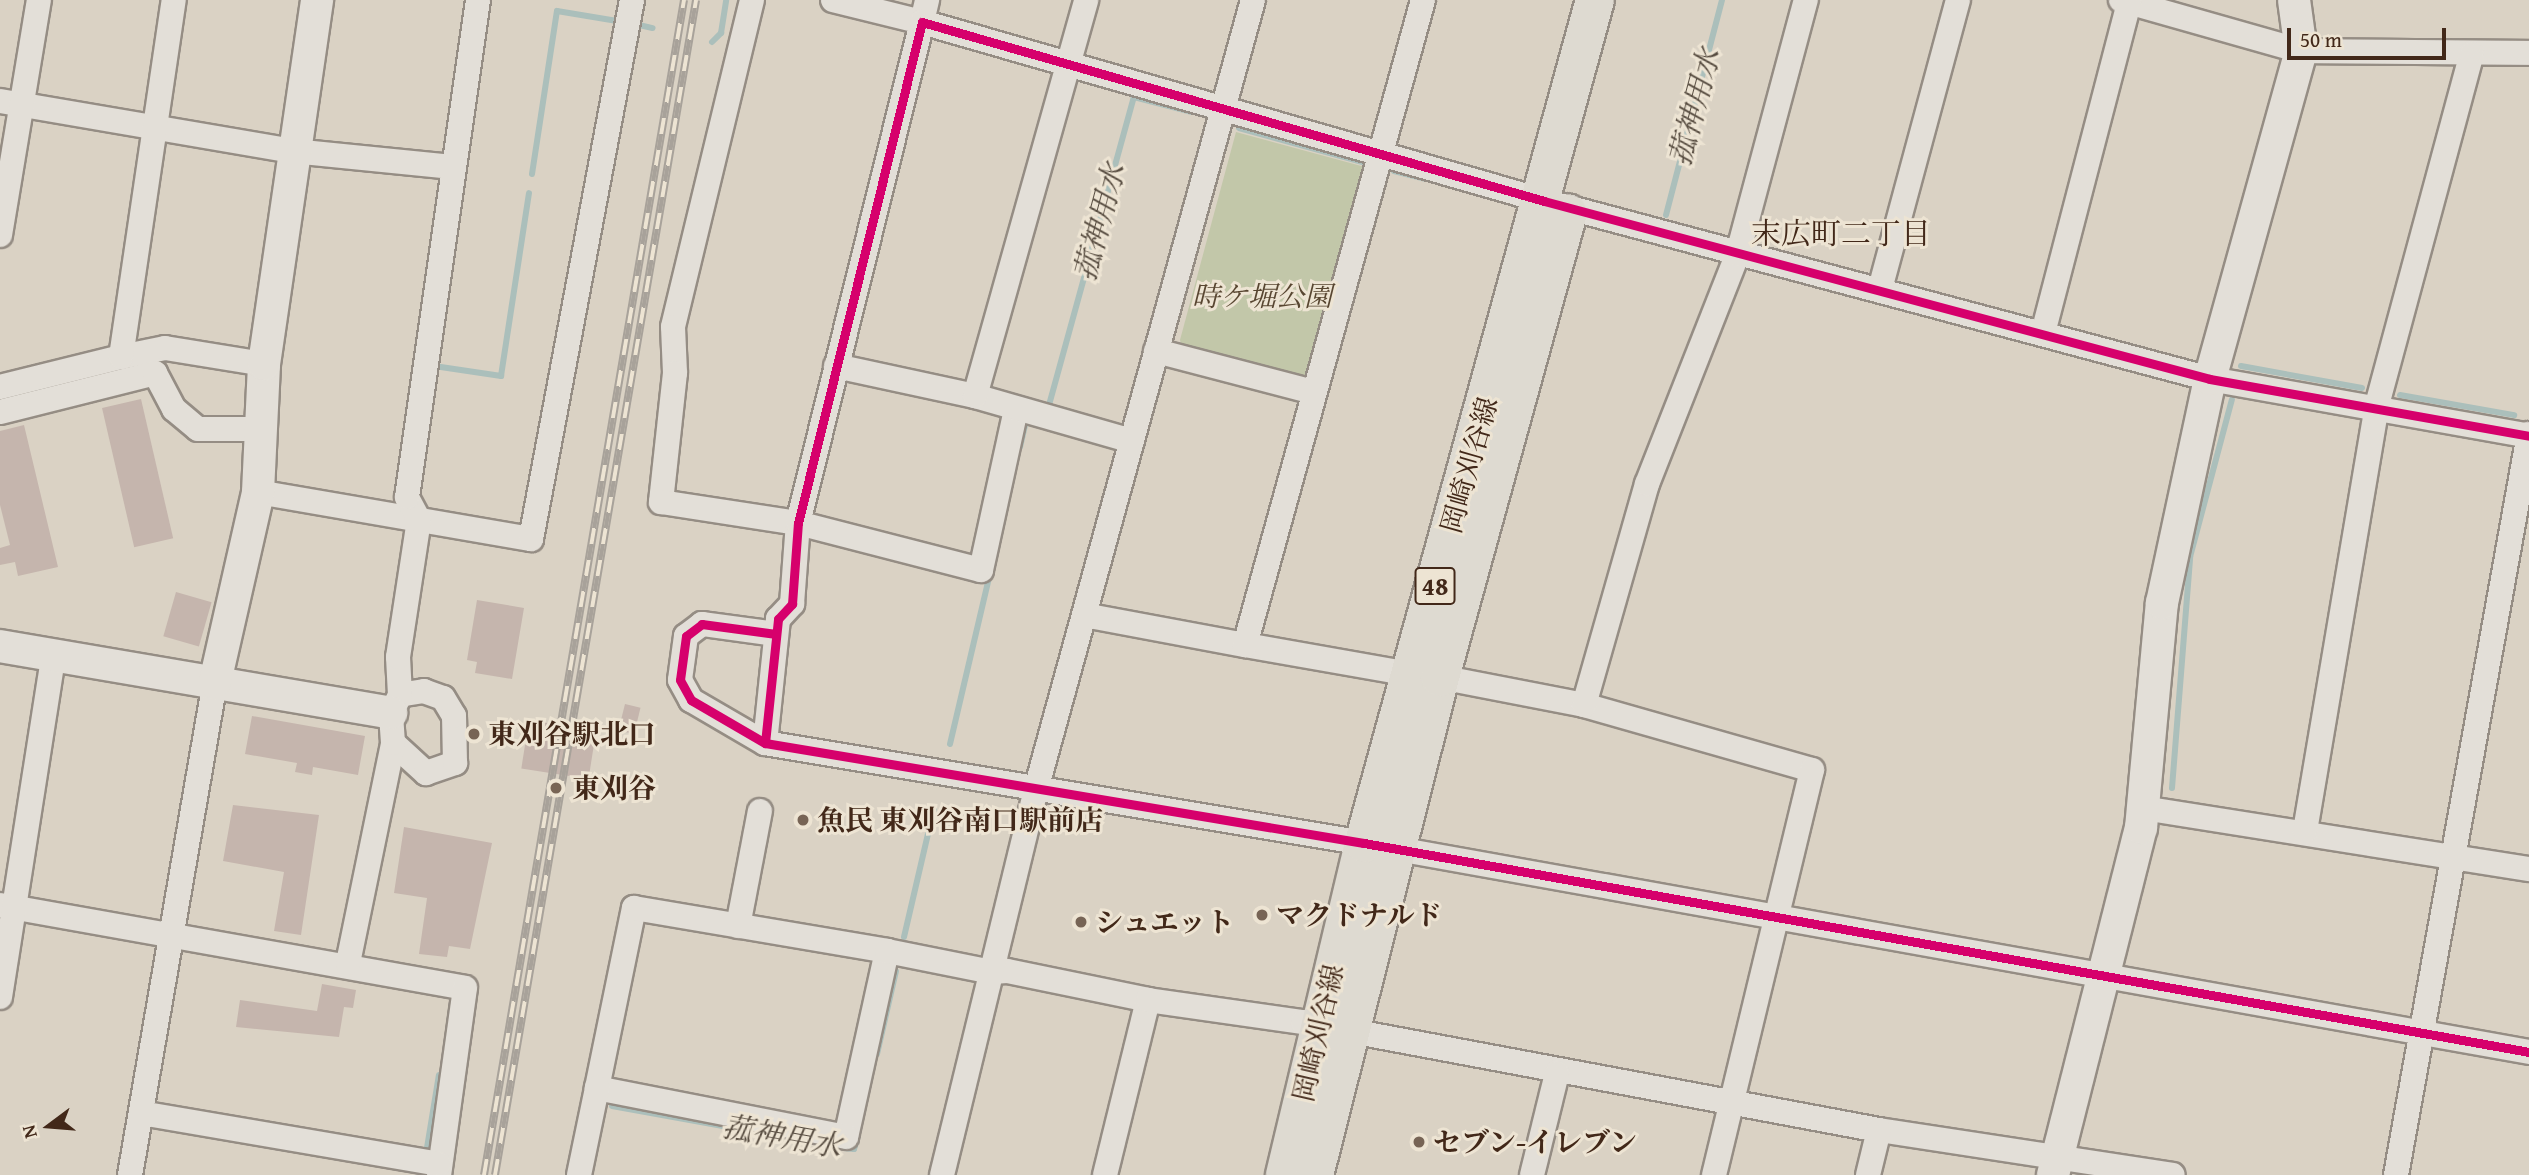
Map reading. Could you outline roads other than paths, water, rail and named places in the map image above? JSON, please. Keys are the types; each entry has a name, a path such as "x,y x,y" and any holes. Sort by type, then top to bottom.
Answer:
{"main road":[{"name":"岡崎刈谷線","path":"1557,204 1595,0"},
{"name":"岡崎刈谷線","path":"1285,1175 1334,1030 1425,676 1557,204 1622,0"},
{"name":"岡崎刈谷線","path":"1314,1175 1334,1030"}],"street":[{"path":"0,235 12,103 39,0"},
{"path":"121,357 153,123 174,0"},
{"path":"130,1175 168,934 215,682 258,492 264,364 292,150 317,0"},
{"path":"348,963 395,717 398,657 419,520 407,497 478,0"},
{"path":"258,492 531,539 632,0"},
{"path":"752,0 673,327 675,373 661,502 798,523 981,570 1016,409"},
{"path":"833,0 924,11 1067,66 1220,111 1378,150 1557,204 2210,379 2377,405 2529,435 2396,1175"},
{"path":"975,396 1086,0"},
{"path":"943,1175 1035,793 1220,111 1253,0"},
{"path":"1245,645 1378,150 1423,0"},
{"path":"1584,705 1647,484 1738,253 1806,0"},
{"path":"1880,289 1958,0"},
{"path":"2055,1166 2105,980 2143,808 2162,603 2210,379 2301,51 2294,0"},
{"path":"2043,333 2127,1 2301,51 2529,53"},
{"path":"765,743 778,619 792,604 798,523 924,11"},
{"path":"2305,831 2377,405 2472,54"},
{"path":"12,103 153,123 292,150 453,167"},
{"path":"0,387 165,348 264,364"},
{"path":"1156,351 1313,392"},
{"path":"836,366 975,396 1132,441"},
{"path":"0,411 155,373 174,408 198,429 261,429"},
{"path":"1084,615 1584,705 1812,770 1772,920 1734,1101 1714,1175"},
{"path":"776,634 702,624 686,636 680,680 691,701 765,743 1035,793 1380,846 2105,980 2529,1052"},
{"path":"0,646 215,682 395,717"},
{"path":"0,997 8,906 54,654"},
{"path":"2143,808 2305,831 2529,869"},
{"path":"738,926 760,811"},
{"path":"8,906 348,963 465,988 439,1169 141,1113"},
{"path":"579,1175 634,908 887,951 1148,1000 1334,1030 1557,1073 1734,1101 2055,1166 2173,1175"},
{"path":"597,1088 846,1137 887,951"},
{"path":"1105,1175 1148,1000"},
{"path":"1532,1175 1557,1073"},
{"path":"1868,1175 1879,1130"}],"waterway":[{"path":"712,42 721,33 726,0"},
{"name":"菰神用水","path":"1666,215 1722,0"},
{"path":"532,174 557,11 617,21"},
{"path":"635,24 653,28"},
{"name":"菰神用水","path":"1049,405 1134,97 1191,112"},
{"name":"菰神用水","path":"1239,128 1366,163"},
{"name":"菰神用水","path":"1394,171 1425,179"},
{"path":"434,366 501,376 529,193"},
{"path":"2241,366 2362,388"},
{"path":"2400,395 2514,415"},
{"path":"2172,788 2190,557 2232,399"},
{"name":"菰神用水","path":"1020,447 1025,425"},
{"name":"菰神用水","path":"950,744 990,573"},
{"name":"菰神用水","path":"904,937 934,808"},
{"name":"菰神用水","path":"877,1054 896,971"},
{"name":"菰神用水","path":"426,1154 439,1075"},
{"name":"菰神用水","path":"612,1106 768,1134"},
{"name":"菰神用水","path":"844,1148 854,1149 858,1136"}],"railway":[{"path":"484,1175 684,0"},
{"path":"495,1175 696,0"}],"place":[{"name":"東刈谷駅北口","path":"474,734"},
{"name":"東刈谷","path":"556,788"},
{"name":"魚民 東刈谷南口駅前店","path":"803,820"},
{"name":"マクドナルド","path":"1262,915"},
{"name":"シュエット","path":"1081,922"},
{"name":"セブン-イレブン","path":"1419,1142"}],"district":[{"name":"末広町二丁目","path":"1841,233"}],"park label":[{"name":"時ケ堀公園","path":"1262,296"}]}
